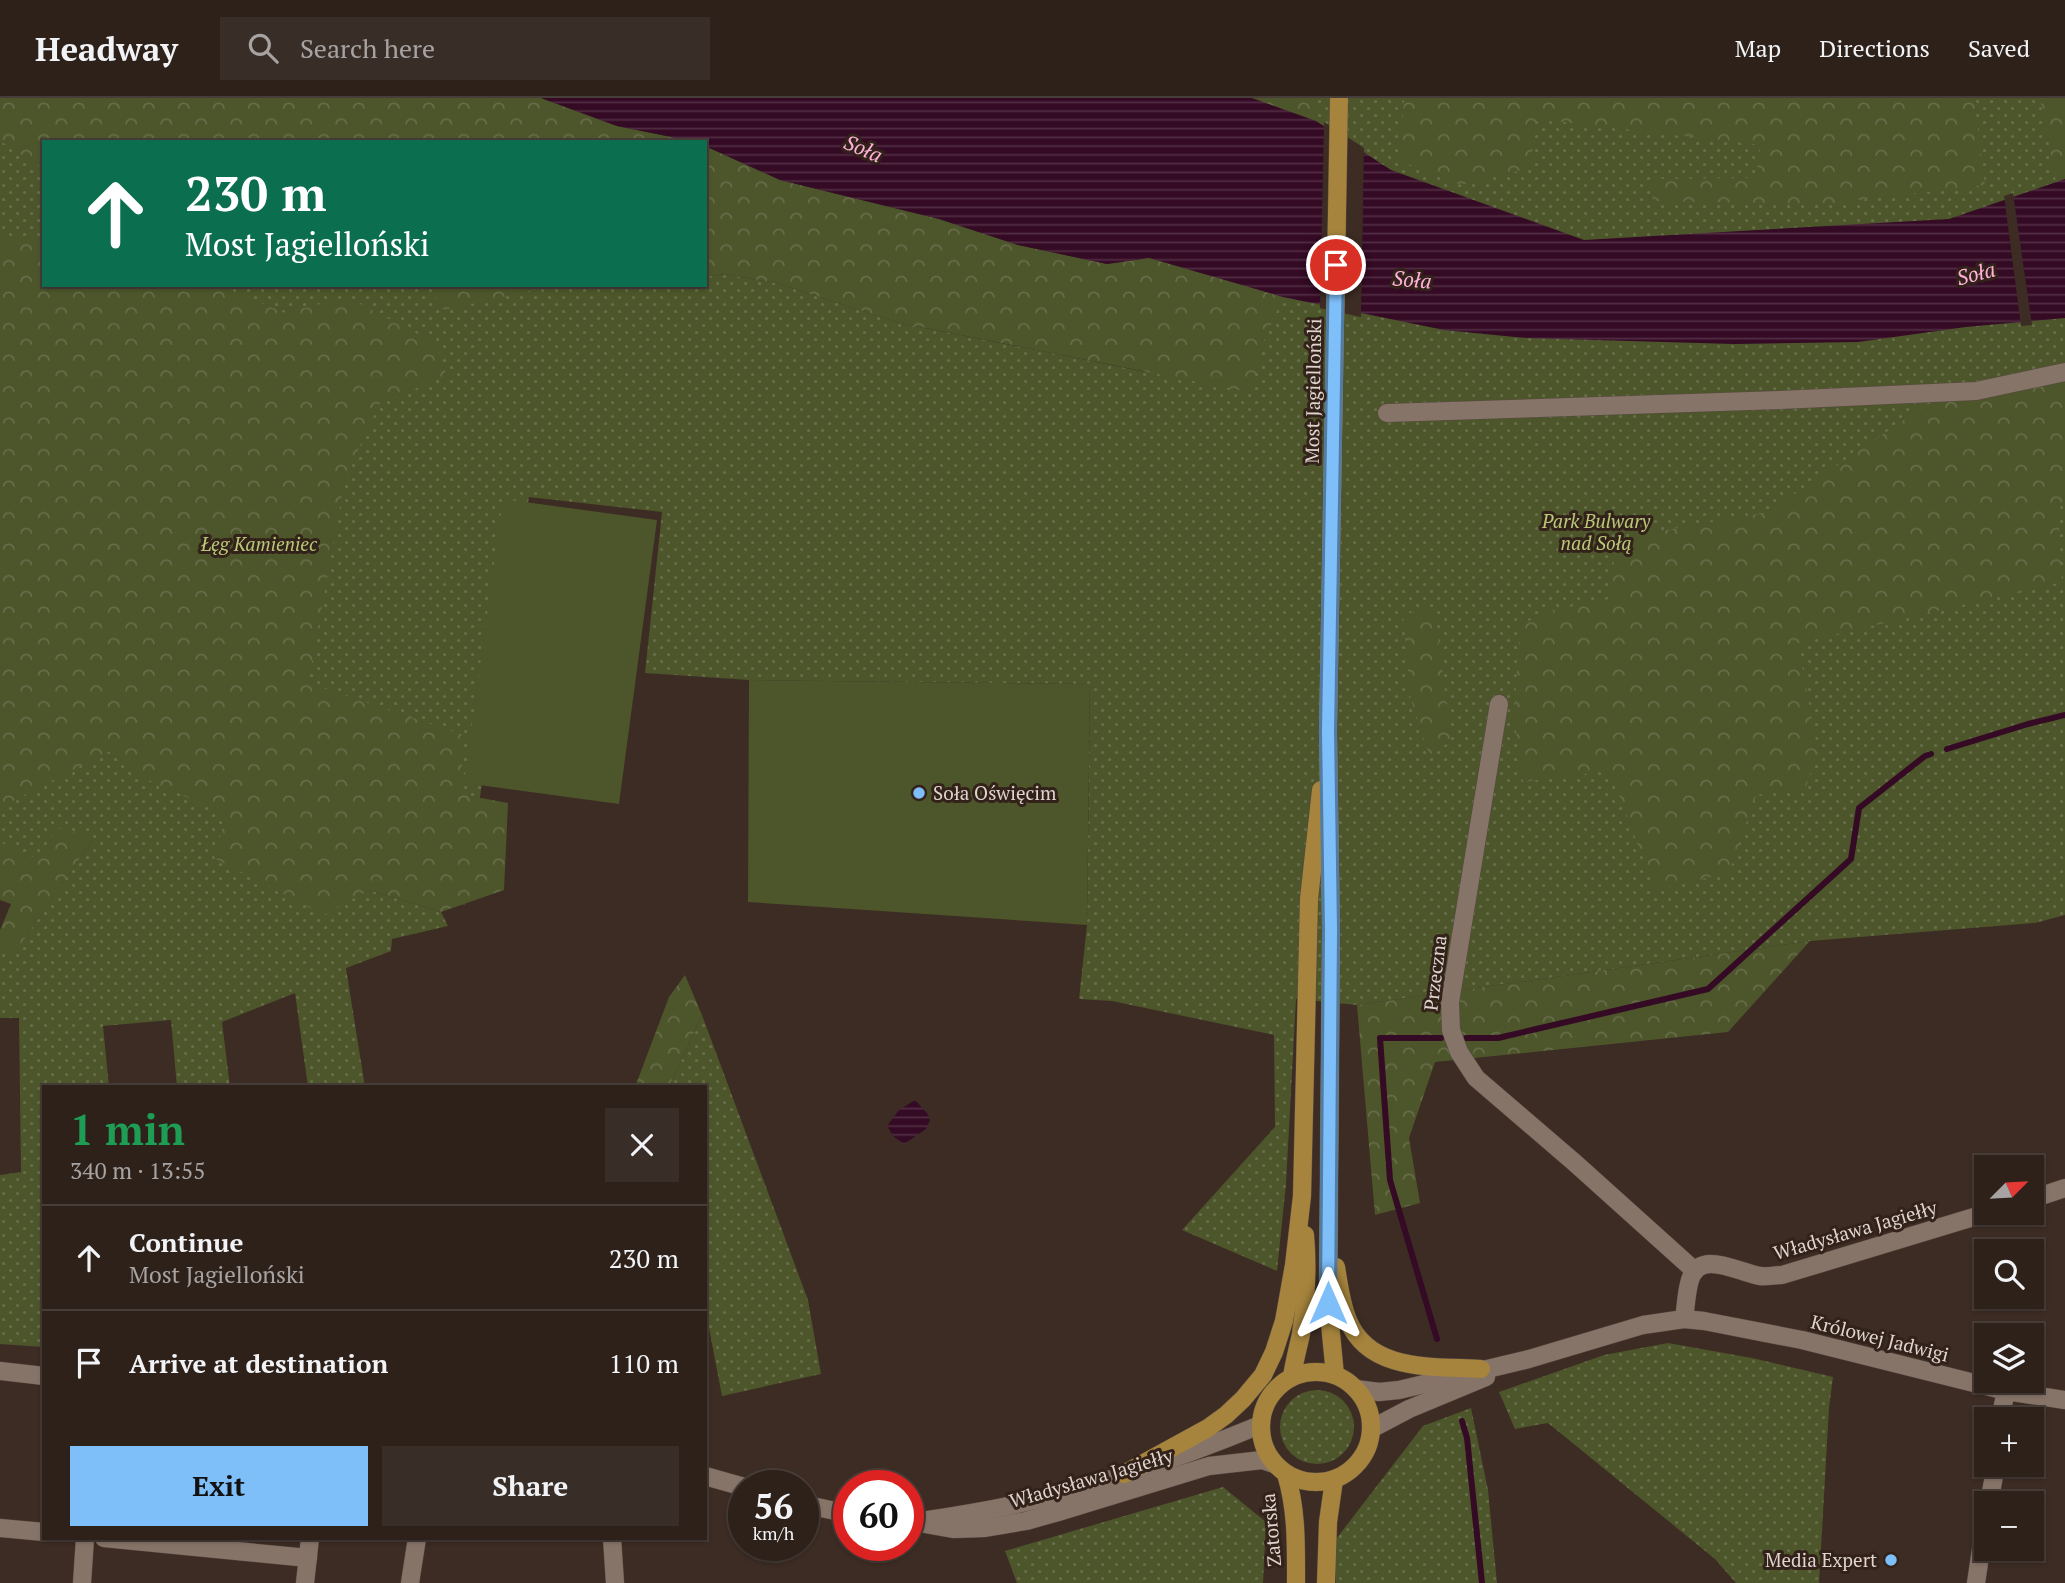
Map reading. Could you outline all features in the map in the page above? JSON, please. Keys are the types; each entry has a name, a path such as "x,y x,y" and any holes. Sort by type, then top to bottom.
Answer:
{"main road":[{"name":"Most Jagielloński","path":"1328,731 1339,98"},
{"path":"1125,1474 1208,1428 1226,1415 1263,1375 1284,1321 1302,1196 1309,899 1328,731"},
{"path":"1328,731 1331,930 1328,1303 1335,1375"},
{"path":"1292,1377 1301,1335 1306,1287 1307,1254 1302,1196"},
{"path":"1328,1205 1341,1298 1348,1321 1357,1335 1381,1355 1404,1364 1482,1369"},
{"path":"1321,1372 1335,1375 1346,1381 1365,1401 1371,1429 1368,1445 1361,1460 1349,1472 1334,1480 1318,1483 1301,1481 1280,1469 1266,1452 1260,1425 1263,1410 1269,1396 1279,1385 1292,1377 1321,1372"},
{"name":"Zatorska","path":"1280,1469 1294,1513 1296,1583"},
{"path":"1326,1583 1328,1522 1334,1480"}],"street":[{"path":"1387,413 1767,401 1976,391 2065,372"},
{"name":"Przeczna","path":"1499,704 1450,1002 1451,1030 1459,1052 1476,1078 1695,1271"},
{"path":"2044,1195 2065,1188"},
{"name":"Władysława Jagiełły","path":"1695,1271 1713,1264 1722,1264 1762,1277 1782,1275 1974,1217"},
{"path":"1356,1390 1399,1390 1529,1359 1643,1325 1684,1320 1690,1279 1695,1271"},
{"name":"Królowej Jadwigi","path":"1684,1320 1704,1321 1802,1340 1974,1383"},
{"path":"1371,1429 1409,1409 1529,1359"},
{"path":"0,1371 42,1376"},
{"name":"Królowej Jadwigi","path":"2019,1393 2065,1400"},
{"name":"Władysława Jagiełły","path":"924,1519 1026,1502 1125,1474 1260,1425"},
{"name":"Władysława Jagiełły","path":"924,1523 953,1529 985,1528 1048,1515 1209,1466 1262,1460 1280,1469"},
{"path":"707,1477 728,1482"},
{"path":"0,1528 42,1532"},
{"path":"82,1583 85,1540"},
{"path":"124,1540 308,1558"},
{"path":"304,1583 310,1540"},
{"path":"410,1583 417,1540"},
{"path":"612,1540 615,1583"},
{"path":"1976,1583 1979,1561"}],"green space":[{"name":"Park Bulwary nad Sołą","path":"0,98 376,98 59,140 42,140 42,287 707,287 707,277 725,274 776,283 900,323 1146,372 1132,98 2065,98 2065,915 2035,923 1810,941 1357,1005 1296,999 1286,1184 1277,1271 1182,1230 1275,1127 1274,1035 1112,1001 1079,999 1087,925 1090,684 749,680 645,673 662,512 529,497 486,754 465,905 223,827 369,890 441,912 448,926 392,939 391,951 346,968 365,1085 308,1085 295,993 222,1022 230,1085 177,1085 171,1020 103,1026 109,1085 42,1085 42,1347 0,1344 0,1175 21,1172 19,1018 0,1018 0,950 16,950 94,838 0,894"},
{"path":"0,98 541,98 617,126 686,140 42,140 42,168 0,141"},
{"path":"1252,98 1317,98 1316,121"},
{"path":"1404,98 1974,98 1985,185 1826,204 1652,201 1654,179 1756,178 1761,145 1537,119 1530,168 1461,185 1400,161"},
{"path":"2040,98 2065,98 2065,179 2056,182"},
{"path":"707,147 780,180 939,219 1018,245 1107,264 1149,258 1283,297 1259,352 1254,393 900,323 776,283 725,274 707,277"},
{"name":"Łęg Kamieniec","path":"0,236 42,237 42,287 223,287 285,313 347,297 435,343 447,376 380,403 345,479 308,683 464,735 460,794 508,803 504,890 441,912 369,890 324,915 214,858 226,815 140,776 114,749 7,804 0,814"},
{"path":"430,287 547,287 444,310"},
{"path":"2065,381 2065,504 2058,504 2062,582 1798,643 1818,752 1805,789 1756,795 1729,873 1655,890 1610,771 1523,782 1514,717 1520,625 1549,611 1609,599 1617,539 1768,512 1926,405"},
{"path":"503,499 657,520 619,804 464,783"},
{"path":"1435,609 1451,741 1429,755 1410,696 1403,614"},
{"name":"Soła Oświęcim","path":"749,680 1090,684 1087,925 748,902"},
{"path":"57,828 94,838 16,951 0,950 0,930 11,904 0,900 0,842 37,859"},
{"path":"1810,941 1728,1032 1435,1062 1409,1138 1420,1203 1375,1215 1357,1005"},
{"path":"685,975 702,1015 670,1085 636,1085 669,997"},
{"path":"702,1015 808,1300 821,1374 722,1396 707,1317 707,1085 670,1085"},
{"path":"1668,1343 1752,1358 1833,1377 1819,1583 1736,1583 1715,1559 1548,1423 1515,1429 1499,1392 1604,1355"},
{"path":"1310,1390 1324,1390 1338,1396 1348,1406 1354,1427 1352,1441 1338,1458 1324,1464 1310,1464 1296,1458 1286,1448 1280,1434 1280,1420 1286,1406 1296,1396"},
{"path":"1471,1408 1488,1490 1497,1583 1336,1583 1336,1539 1423,1426"},
{"path":"1223,1487 1266,1522 1263,1583 1017,1583 1005,1551"}],"water":[{"name":"Soła","path":"541,98 1252,98 1316,121 1391,170 1584,240 1949,219 2065,179 2065,318 1966,327 1858,342 1734,344 1525,338 1444,330 1283,297 1149,258 1107,264 1018,245 939,219 780,180 707,147 707,140 686,140 617,126"},
{"path":"915,1100 930,1120 926,1129 904,1144 894,1137 887,1126 899,1110"}],"pier":[{"path":"1324,122 1364,148 1361,317 1320,308"},
{"path":"2013,193 2032,325 2021,326 2004,196"}],"waterway":[{"path":"1947,749 2065,715"},
{"path":"1466,1038 1498,1038 1708,989 1851,859 1859,808 1931,754"},
{"path":"1437,1339 1390,1180 1380,1038 1441,1038"},
{"path":"1462,1421 1467,1438 1482,1583"}],"place":[{"name":"Soła Oświęcim","path":"919,793"},
{"name":"Media Expert","path":"1891,1560"}],"route":[{"path":"1328,1303 1331,930 1328,731 1336,265"}]}
